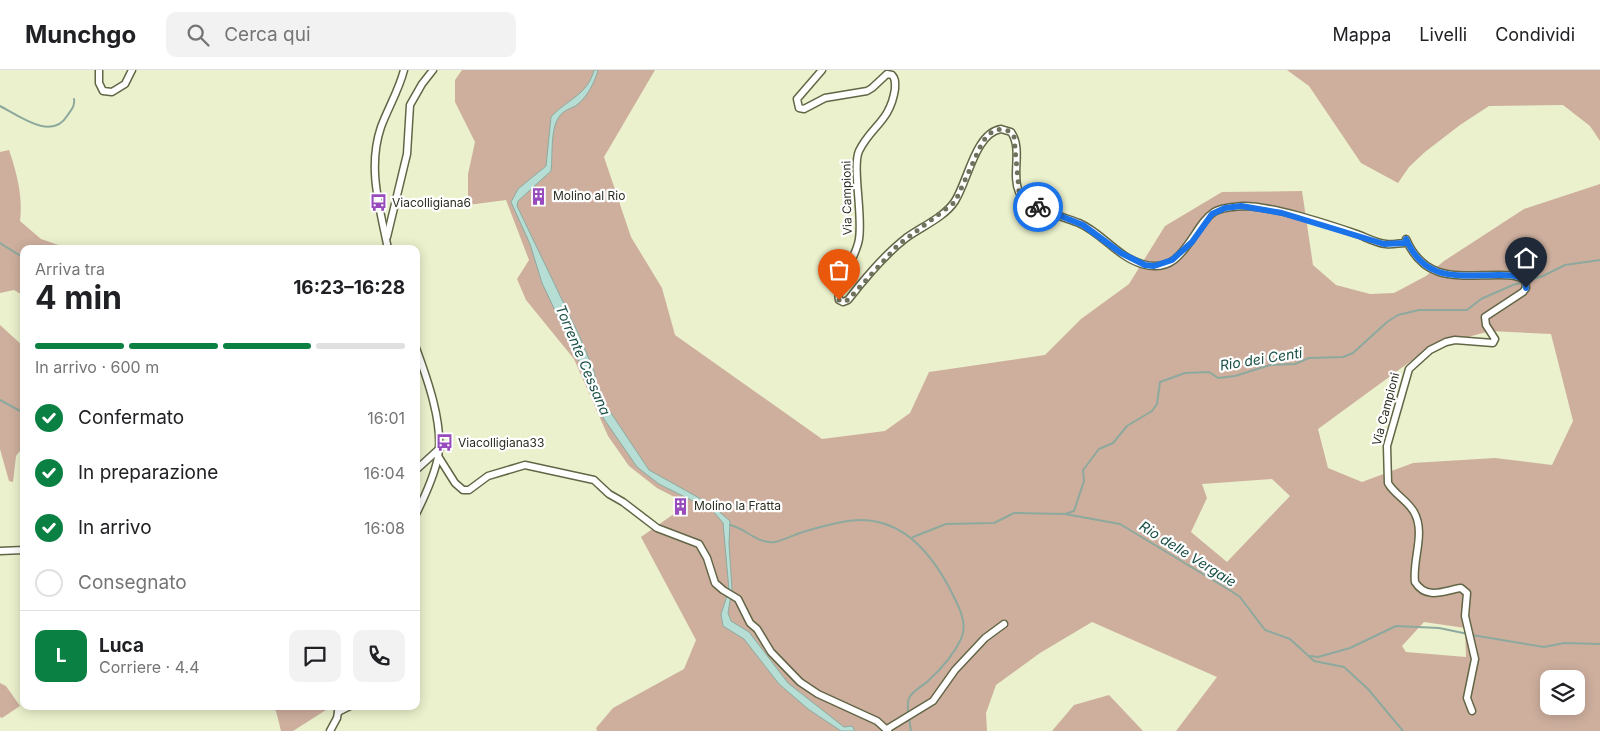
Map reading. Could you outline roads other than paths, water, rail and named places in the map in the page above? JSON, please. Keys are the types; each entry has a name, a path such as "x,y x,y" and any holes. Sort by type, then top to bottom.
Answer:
{"street":[{"path":"99,70 100,83 104,91 112,92 125,84 132,70"},
{"path":"387,245 374,175 375,148 381,127 404,70"},
{"name":"Via Campioni","path":"822,70 797,99 799,108 804,109 825,98 867,91 887,74 892,74 895,80 894,96 888,113 861,147 857,159 861,208 860,232 854,258 839,290 839,300 843,302 848,300 898,245 950,207 958,196 987,135 1001,129 1011,132 1016,140 1018,184 1019,192 1023,197 1046,211 1083,225 1121,253 1145,265 1154,266 1172,260 1188,247 1207,218 1216,211 1249,206 1337,228 1384,244 1405,243 1406,239 1410,248 1425,266 1443,274 1456,276 1511,275 1525,280 1526,288 1523,292 1485,317 1486,325 1495,339 1493,343 1455,340 1446,342 1430,350 1412,365 1405,381 1386,451 1388,483 1411,508 1417,518 1418,541 1415,582 1425,590 1436,593 1461,588 1466,590 1468,596 1465,616 1472,636 1475,659 1467,698 1472,711"},
{"path":"386,239 407,154 410,105 432,71"},
{"path":"420,358 430,383 439,436 439,452 429,487 420,506"},
{"path":"420,467 439,452"},
{"path":"439,452 455,483 464,490 470,490 488,476 525,465 591,479 657,528 699,544 707,558 712,578 723,590 738,599 750,623 771,652 800,682 811,691 866,716 887,730 933,701 947,681 985,638 1004,624"},
{"path":"0,551 20,550"},
{"path":"330,731 339,710"}],"water":[{"name":"Torrente Cessana","path":"594,70 598,70 588,93 576,106 563,112 556,122 553,135 551,171 518,201 517,206 578,333 594,371 599,395 649,470 710,504 730,521 729,544 732,589 728,613 731,621 749,632 788,683 844,727 852,726 855,731 841,731 808,709 779,684 744,639 723,626 721,614 729,590 723,523 713,511 659,484 637,467 604,419 542,283 530,244 511,202 518,189 546,166 551,117 587,86"}],"waterway":[{"path":"0,106 35,124 53,126 61,123 67,116 73,106 74,99"},
{"path":"0,243 20,256"},
{"name":"Rio dei Centi","path":"913,537 946,524 994,523 1014,513 1065,514 1074,511 1084,481 1083,470 1099,449 1113,443 1127,426 1152,411 1157,404 1160,382 1185,373 1209,372 1218,378 1235,376 1270,365 1295,364 1309,358 1343,357 1353,353 1387,322 1398,315 1419,310 1467,310 1481,299 1513,285 1543,276 1565,265 1600,260"},
{"path":"0,400 20,411"},
{"name":"Rio delle Vergaie","path":"1065,514 1120,524 1231,591 1240,597 1265,630 1290,639 1314,661 1344,667 1368,689 1403,731"},
{"path":"730,525 762,541 775,542 837,523 857,520 874,521 891,526 905,534 918,545 941,573 959,607 964,626 961,639 951,656 933,677 909,698 908,713"},
{"path":"1310,656 1318,657 1350,648 1396,626 1439,628 1468,634"},
{"path":"1472,635 1544,647 1564,643 1600,644"},
{"path":"909,718 911,731"}],"place":[{"name":"Molino al Rio","path":"539,196"},
{"name":"Viacolligiana6","path":"378,203"},
{"name":"Viacolligiana33","path":"444,443"},
{"name":"Molino la Fratta","path":"680,506"}]}
